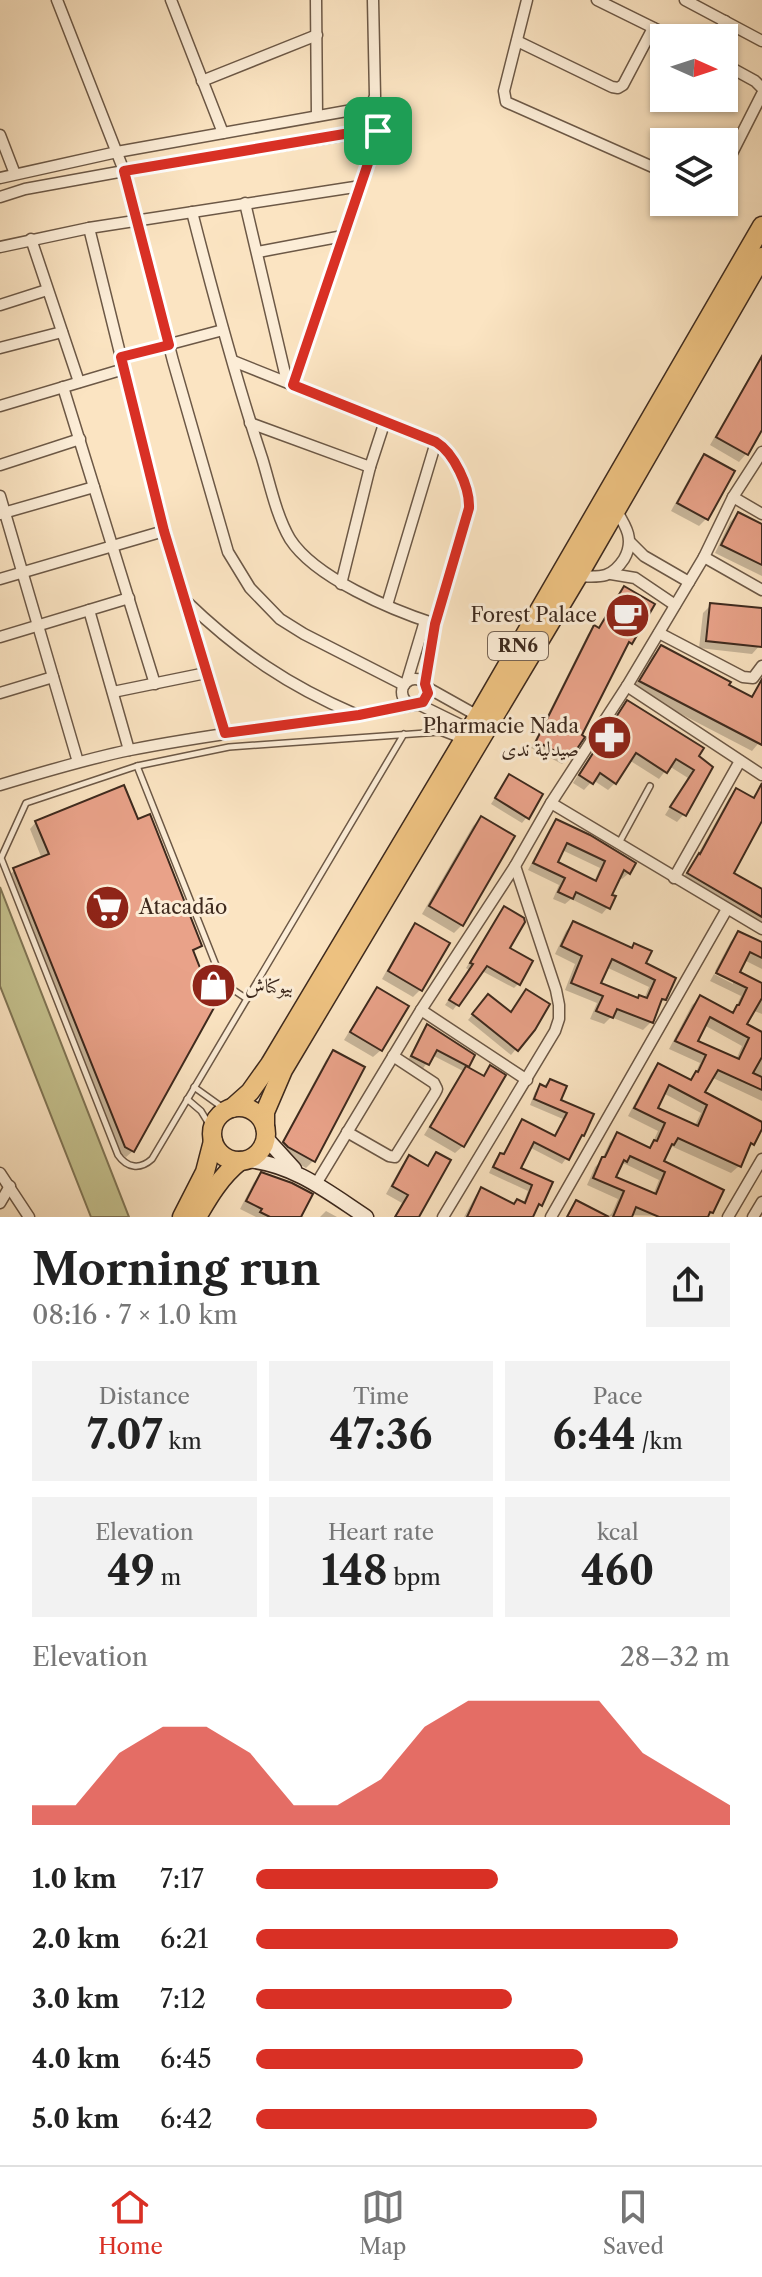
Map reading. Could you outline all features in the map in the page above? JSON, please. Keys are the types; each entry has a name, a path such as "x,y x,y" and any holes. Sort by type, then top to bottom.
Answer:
{"highway":[{"name":"RN6","path":"182,1217 205,1172 215,1121 250,1092 270,1064 762,226"},
{"name":"RN6","path":"197,1217 229,1170 258,1153 265,1132 265,1112 283,1070 578,576 762,257"},
{"path":"229,1109 239,1107 252,1111 258,1115 265,1132"},
{"path":"212,1135 223,1156 244,1160"}],"street":[{"path":"57,0 124,171 223,537 241,577 269,609 292,627 405,683 417,679 470,728"},
{"path":"171,0 223,133"},
{"path":"316,0 317,116"},
{"path":"0,178 117,152 364,108 372,104 375,96 373,0"},
{"path":"527,0 504,91 506,102 650,166"},
{"path":"597,0 650,26"},
{"path":"685,0 762,41"},
{"path":"711,13 717,0"},
{"path":"517,41 618,88 623,85 650,34"},
{"path":"202,81 317,35"},
{"path":"738,72 755,81 762,91 738,140"},
{"path":"0,197 25,189 124,171 375,129 378,134 361,186 290,384"},
{"path":"0,135 15,174"},
{"path":"0,247 89,228 361,186"},
{"path":"245,203 290,384"},
{"path":"192,212 250,423 281,519 291,539 305,555 341,584 430,623"},
{"path":"89,228 164,531 225,733"},
{"path":"258,252 343,236"},
{"path":"31,239 79,382"},
{"path":"0,305 47,290"},
{"path":"121,357 223,330"},
{"path":"0,348 62,332"},
{"path":"233,361 436,442 451,455 469,501 468,516 402,695 404,700 470,728"},
{"path":"0,406 124,369"},
{"path":"63,387 155,684"},
{"path":"341,584 370,467 385,421"},
{"path":"250,423 370,467"},
{"path":"0,465 80,439"},
{"path":"387,605 436,442"},
{"path":"316,1184 421,1010 627,686 704,557 733,497 762,452"},
{"path":"3,514 94,487"},
{"path":"0,496 78,762"},
{"path":"733,497 762,514"},
{"path":"616,510 626,526 630,542 644,556 689,582"},
{"path":"0,579 164,531"},
{"path":"611,574 624,559 630,542"},
{"path":"704,557 762,590"},
{"path":"578,576 611,574 635,578 675,605"},
{"path":"0,637 129,598"},
{"path":"185,601 248,656 295,686 359,715"},
{"path":"89,610 129,750"},
{"path":"0,785 129,750 416,704 426,698 430,623"},
{"path":"659,633 743,677 753,678 762,666"},
{"path":"113,692 206,673"},
{"path":"0,693 53,677"},
{"path":"627,686 762,775"},
{"path":"674,878 740,761"},
{"path":"551,803 762,929"},
{"path":"443,1217 527,1080 559,1019 559,1005 515,866"},
{"path":"551,1217 727,909"},
{"path":"421,1010 527,1080"},
{"path":"347,1132 395,1157 435,1093 434,1083 393,1056"},
{"path":"265,1132 297,1172"},
{"path":"728,1217 762,1159"},
{"path":"244,1160 266,1161 297,1172 366,1217"},
{"path":"0,1173 29,1217"},
{"path":"0,1203 10,1186"},
{"path":"753,1217 762,1202"}],"lane":[{"path":"404,734 148,1163 137,1167 121,1160 1,858 26,803 137,766 229,747 470,728"},
{"path":"137,766 223,983 247,999"},
{"path":"619,844 650,786"},
{"path":"194,1087 229,1109"},
{"path":"187,1099 201,1111 212,1135"}],"shaded area":[{"path":"0,887 129,1217 91,1217 0,986"}],"building":[{"path":"762,356 762,430 748,455 716,437"},
{"path":"704,454 735,471 708,520 677,503"},
{"path":"738,512 762,524 762,565 721,545"},
{"path":"624,586 655,604 632,644 629,642 582,735 585,737 570,759 536,741 594,625 599,628"},
{"path":"710,603 762,608 762,647 706,641"},
{"path":"661,645 731,682 729,685 752,697 762,679 762,745 639,681"},
{"path":"627,700 704,748 699,756 713,767 686,816 670,807 694,770 676,759 667,773 636,753 616,784 600,773 593,784 579,775"},
{"path":"509,774 543,794 529,819 495,798"},
{"path":"762,783 762,821 734,873 762,889 762,917 687,873 736,788 754,798"},
{"name":"Atacadão","path":"124,785 138,819 150,814 202,946 193,950 215,1006 134,1152 125,1147 13,868 49,854 35,821"},
{"path":"481,816 515,836 463,926 429,906"},
{"path":"556,819 636,863 630,874 624,870 612,895 616,896 610,909 576,892 573,899 558,892 565,878 533,863","holes":["567,843 605,861 596,881 558,862"]},
{"path":"504,906 524,918 525,922 510,948 533,961 520,985 487,966 459,1006 449,1000 473,964 470,963"},
{"path":"573,921 632,948 634,943 652,951 646,963 676,978 666,1000 662,999 653,1023 617,1009 613,1018 596,1011 603,996 571,983 582,956 561,946","holes":["612,959 655,980 647,998 639,995 638,998 601,983"]},
{"path":"415,923 450,943 422,991 388,971"},
{"path":"738,931 762,942 762,958 750,952 740,972 762,983 762,998 747,1024 762,1032 762,1057 753,1073 762,1077 762,1090 718,1070 705,1092 762,1122 762,1129 754,1145 751,1143 741,1167 678,1138 672,1144 664,1161 724,1190 708,1217 659,1217 636,1207 632,1217 613,1217 624,1191 593,1178 602,1157 605,1157 617,1132 650,1148 654,1140 657,1141 665,1123 634,1108 658,1063 691,1080 706,1055 675,1041 700,995 733,1013 747,988 716,973","holes":["710,1017 749,1038 739,1059 698,1041","669,1085 707,1105 698,1126 658,1108","630,1156 665,1172 656,1194 616,1177 624,1160 627,1162"]},
{"path":"377,987 409,1006 382,1051 350,1032"},
{"path":"526,989 550,1004 518,1051 472,1014 488,994 511,1012"},
{"path":"427,1024 475,1055 469,1067 437,1050 429,1065 411,1056"},
{"path":"333,1050 365,1067 315,1162 283,1142"},
{"path":"490,1065 506,1075 464,1147 430,1127 466,1066 484,1076"},
{"path":"550,1079 567,1086 561,1100 594,1114 569,1160 534,1142 521,1168 553,1182 542,1206 539,1204 533,1217 467,1217 481,1187 514,1204 517,1199 525,1203 532,1185 493,1167 500,1153 504,1154 522,1119 555,1136 567,1113 534,1099 540,1084 546,1087"},
{"path":"436,1152 451,1160 419,1217 395,1217 408,1195 392,1186 409,1155 428,1166"},
{"path":"261,1172 313,1194 301,1217 270,1217 246,1201"},
{"path":"576,1200 609,1217 567,1217"}],"place":[{"name":"Forest Palace","path":"628,615"},
{"name":"Pharmacie Nada صيدلية ندى","path":"610,737"},
{"name":"Atacadão","path":"108,907"},
{"name":"بيوكناش","path":"214,986"}],"route":[{"path":"374,129 378,131 293,385 436,442 447,450 455,462 468,495 469,508 435,624 425,684 428,693 423,702 413,705 225,733 164,531 121,357 169,345 124,171 374,129"}]}
